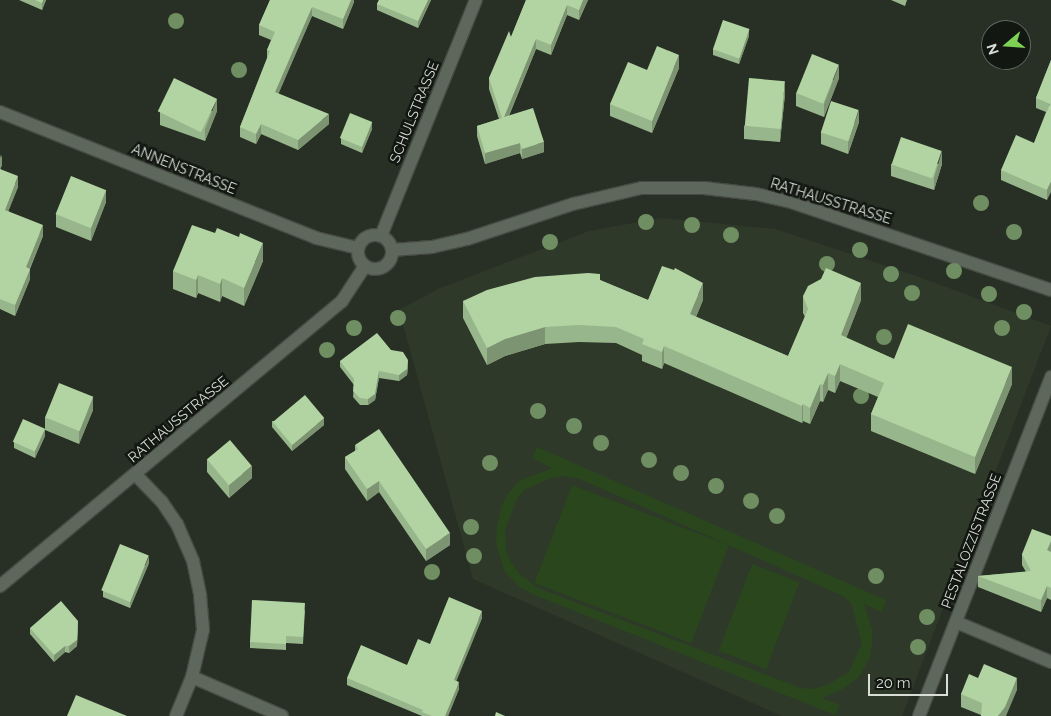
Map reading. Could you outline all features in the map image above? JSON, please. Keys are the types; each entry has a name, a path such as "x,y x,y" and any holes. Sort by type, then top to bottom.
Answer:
{"street":[{"name":"SCHULSTRASSE","path":"381,236 476,0"},
{"name":"ANNENSTRASSE","path":"0,112 316,238 358,248"},
{"name":"RATHAUSSTRASSE","path":"392,250 432,247 467,239 573,204 641,188 704,188 756,194 794,203 1051,290"},
{"path":"376,235 381,236 389,242 392,250 390,261 381,268 365,266 358,257 358,248 364,238 376,235"},
{"name":"RATHAUSSTRASSE","path":"0,586 342,301 365,266"},
{"name":"PESTALOZZISTRASSE","path":"919,716 1051,377"},
{"path":"136,474 162,502 177,524 194,561 203,630 192,677 176,716"},
{"path":"956,622 1051,662"},
{"path":"192,677 282,716"}],"shaded area":[{"path":"661,218 775,229 922,278 1051,326 902,716 782,716 473,579 399,310 438,289 589,231"}],"green space":[{"path":"537,447 886,600 882,612 864,604 872,630 872,644 870,658 858,678 841,690 822,698 840,705 835,715 521,588 504,571 496,542 497,527 501,507 509,492 519,481 552,468 532,458","holes":["564,476 580,479 843,596 851,603 862,643 849,672 827,685 813,689 801,688 538,588 520,574 511,562 506,550 505,530 517,499 524,490 551,478"]},
{"path":"572,485 729,545 691,643 534,583"},
{"path":"752,564 800,582 766,669 719,651"}],"building":[{"path":"270,0 351,0 343,19 312,7 275,92 329,114 298,140 261,124 256,134 240,127 270,51 267,50 275,32 259,25"},
{"path":"379,0 428,0 418,21 377,4"},
{"path":"526,0 583,0 579,10 567,5 551,45 536,39 504,117 533,108 544,142 522,149 520,143 485,153 477,126 502,118 489,78 509,31 511,37"},
{"path":"723,20 749,29 739,58 713,49"},
{"path":"657,46 679,55 652,121 610,104 628,62 647,70"},
{"path":"812,54 839,65 823,104 796,93"},
{"path":"1051,60 1051,182 1047,190 1001,170 1016,135 1034,143 1050,104 1036,98"},
{"path":"174,78 217,99 201,132 158,111"},
{"path":"749,78 785,81 781,129 745,126"},
{"path":"831,101 859,110 848,141 821,132"},
{"path":"350,113 372,122 362,147 340,138"},
{"path":"901,137 942,151 932,178 892,164"},
{"path":"0,169 18,176 5,210 43,225 26,267 30,269 15,305 0,299"},
{"path":"71,176 106,190 91,228 56,214"},
{"path":"192,225 215,233 217,228 239,237 240,233 263,243 244,288 222,278 220,284 198,275 196,280 173,271"},
{"path":"662,266 674,270 675,268 703,283 690,314 788,356 808,309 803,296 808,286 821,279 826,268 861,283 841,335 894,359 908,324 1012,367 975,457 871,414 884,383 840,364 835,376 828,373 823,385 820,384 810,408 664,346 662,352 642,344 644,339 616,327 579,325 545,327 505,339 487,348 463,301 487,290 535,277 588,273 600,274 600,280 648,300"},
{"path":"377,333 391,350 403,352 408,360 407,369 399,375 379,371 375,394 368,399 360,398 353,391 354,379 340,361"},
{"path":"59,383 93,397 79,431 45,417"},
{"path":"305,395 324,418 292,445 273,422"},
{"path":"23,419 45,429 35,452 13,442"},
{"path":"379,429 450,533 426,549 379,481 367,489 345,457 358,449 355,445"},
{"path":"230,440 252,466 229,485 207,459"},
{"path":"1032,529 1051,536 1047,550 1051,552 1051,588 1047,586 1041,600 978,576 1031,571 1022,554"},
{"path":"120,544 149,556 130,602 101,590"},
{"path":"449,597 482,611 454,680 459,682 445,716 432,716 422,712 423,710 347,678 361,645 407,665 418,639 430,644"},
{"path":"252,600 305,603 303,637 286,636 286,644 250,642"},
{"path":"61,601 78,621 77,640 69,646 65,646 54,655 30,628"},
{"path":"984,664 1017,678 1005,707 998,716 981,716 982,703 961,694 969,674 978,678"},
{"path":"76,695 127,716 67,716"},
{"path":"496,712 505,716 495,716"}]}
